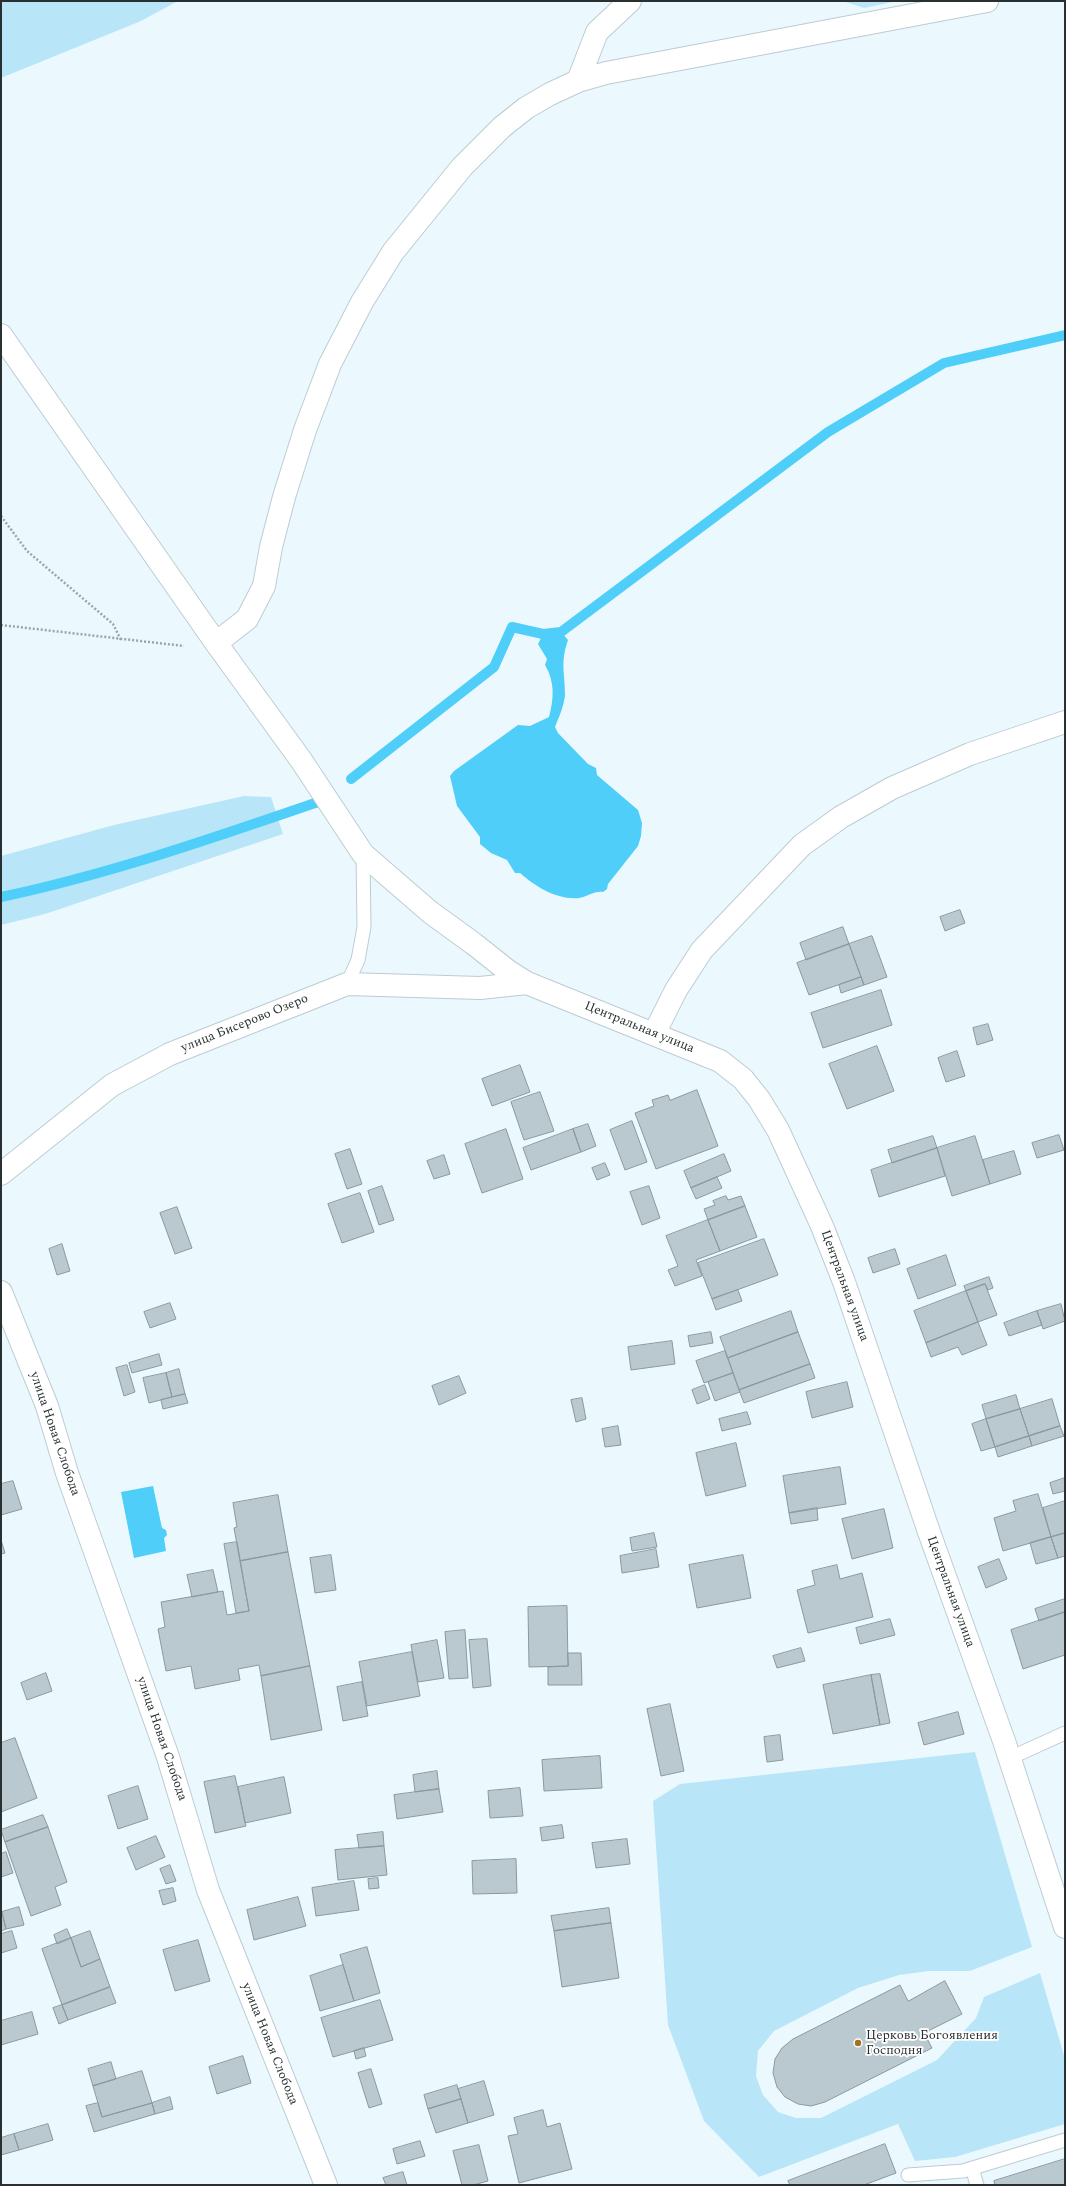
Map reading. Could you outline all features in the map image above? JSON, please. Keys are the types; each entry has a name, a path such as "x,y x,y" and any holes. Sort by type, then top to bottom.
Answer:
{"street":[{"path":"578,81 598,32 630,1"},
{"path":"216,643 247,619 264,586 271,547 284,497 305,430 330,364 362,302 393,252 462,167 502,127 526,108 550,94 578,81 606,74 987,1"},
{"name":"Центральная улица","path":"1,335 216,643 301,760 363,854 430,912 508,971 527,983 720,1061 744,1079 759,1099 778,1130 822,1226 844,1282 929,1532 1010,1758 1065,1927"},
{"path":"654,1034 676,990 702,950 802,845 841,817 892,788 970,754 1065,722"},
{"name":"улица Бисерово Озеро","path":"1,1174 112,1085 170,1054 347,984 480,988 527,983"},
{"name":"улица Новая Слобода","path":"1,1292 46,1406 66,1473 168,1757 208,1890 326,2185"}],"lane":[{"path":"347,984 358,960 364,928 363,854"},
{"path":"1010,1758 1065,1733"},
{"path":"908,2176 963,2171 1065,2140"},
{"path":"972,2168 977,2185"}],"path":[{"path":"1,516 27,551 113,624 120,640"},
{"path":"1,624 181,647 216,643"}],"shaded area":[{"path":"1,1 178,1 141,21 1,78"},
{"path":"843,1 897,1 864,8"},
{"path":"244,796 271,797 283,834 45,914 1,925 1,856 114,825"},
{"path":"975,1752 1032,1947 970,1971 929,1971 899,1975 858,1988 774,2031 758,2051 756,2076 763,2095 778,2112 796,2118 821,2118 937,2060 976,2018 984,1997 1040,1973 1065,2059 1065,2124 955,2157 915,2161 898,2124 759,2177 704,2121 668,2025 653,1801 680,1784"}],"water":[{"path":"561,632 568,640 564,655 565,695 555,727 558,733 588,764 596,768 597,775 638,810 642,823 641,836 638,846 608,884 607,889 603,892 597,892 579,898 563,897 547,892 520,873 515,873 507,860 491,853 480,844 480,837 457,806 450,776 454,771 518,725 530,726 549,717 553,690 551,678 545,665 547,659 538,644 543,634"},
{"path":"153,1486 162,1528 166,1530 167,1535 164,1538 166,1551 134,1558 121,1492"}],"building":[{"path":"960,910 965,923 945,931 940,917"},
{"path":"843,927 849,944 806,960 800,943"},
{"path":"872,936 887,977 864,985 849,944"},
{"path":"849,944 861,977 809,995 797,963"},
{"path":"861,977 864,985 841,993 839,985"},
{"path":"881,990 892,1025 823,1048 811,1013"},
{"path":"988,1024 993,1040 977,1045 973,1028"},
{"path":"877,1046 894,1091 847,1109 829,1064"},
{"path":"957,1051 965,1076 946,1082 938,1058"},
{"path":"520,1065 530,1092 492,1106 482,1079"},
{"path":"697,1090 718,1146 656,1169 635,1113 654,1106 652,1100 668,1095 670,1100"},
{"path":"540,1092 554,1131 524,1140 511,1102"},
{"path":"632,1121 647,1162 625,1170 610,1130"},
{"path":"588,1124 596,1146 581,1152 573,1129"},
{"path":"506,1129 523,1179 482,1193 465,1144"},
{"path":"573,1129 581,1152 531,1170 523,1148"},
{"path":"1059,1135 1064,1150 1037,1158 1032,1143"},
{"path":"933,1136 937,1148 892,1163 888,1150"},
{"path":"975,1136 990,1184 952,1196 937,1148"},
{"path":"937,1148 945,1176 879,1197 871,1170"},
{"path":"350,1149 362,1184 347,1189 335,1154"},
{"path":"1014,1151 1021,1174 990,1184 983,1160"},
{"path":"724,1154 731,1171 691,1188 684,1171"},
{"path":"444,1155 450,1174 434,1179 427,1161"},
{"path":"605,1163 610,1175 597,1180 592,1168"},
{"path":"717,1177 722,1188 696,1199 691,1188"},
{"path":"382,1186 394,1220 379,1225 368,1191"},
{"path":"649,1186 660,1218 642,1225 630,1192"},
{"path":"360,1193 374,1232 342,1243 328,1204"},
{"path":"726,1196 728,1200 741,1196 745,1206 708,1220 704,1209 715,1205 713,1201"},
{"path":"745,1206 757,1237 720,1251 708,1220"},
{"path":"177,1207 192,1248 175,1254 160,1213"},
{"path":"708,1220 720,1251 696,1260 702,1276 675,1286 668,1270 678,1266 666,1236"},
{"path":"764,1239 778,1275 712,1299 698,1263"},
{"path":"62,1244 70,1271 57,1275 49,1249"},
{"path":"895,1249 900,1264 873,1273 868,1258"},
{"path":"946,1255 956,1285 918,1299 907,1269"},
{"path":"989,1277 993,1288 988,1290 985,1284 966,1291 964,1286"},
{"path":"985,1284 997,1315 978,1322 966,1291"},
{"path":"738,1290 742,1301 716,1310 712,1299"},
{"path":"966,1291 978,1322 926,1343 914,1311"},
{"path":"170,1303 176,1319 150,1328 144,1312"},
{"path":"1061,1304 1065,1321 1043,1329 1037,1311"},
{"path":"791,1311 798,1332 728,1358 720,1337"},
{"path":"1037,1311 1042,1325 1009,1336 1004,1323"},
{"path":"978,1322 987,1345 962,1355 958,1347 931,1357 926,1343"},
{"path":"711,1332 713,1343 690,1347 688,1336"},
{"path":"798,1332 810,1364 739,1390 728,1358"},
{"path":"672,1341 675,1364 631,1370 628,1347"},
{"path":"725,1351 733,1373 704,1383 696,1361"},
{"path":"159,1354 162,1365 132,1373 129,1363"},
{"path":"810,1364 815,1378 744,1403 739,1390"},
{"path":"127,1365 135,1392 124,1396 116,1368"},
{"path":"179,1369 185,1394 172,1397 166,1373"},
{"path":"166,1373 172,1397 149,1403 143,1378"},
{"path":"733,1373 740,1392 715,1401 708,1382"},
{"path":"459,1376 466,1393 439,1405 432,1386"},
{"path":"847,1382 853,1407 812,1418 806,1392"},
{"path":"705,1385 710,1399 697,1404 692,1390"},
{"path":"185,1394 188,1403 163,1409 161,1400"},
{"path":"1016,1395 1020,1409 986,1419 982,1405"},
{"path":"582,1398 586,1419 576,1422 571,1400"},
{"path":"1052,1399 1060,1426 1029,1436 1020,1409"},
{"path":"1020,1409 1029,1436 995,1447 986,1419"},
{"path":"747,1412 751,1424 722,1431 719,1419"},
{"path":"986,1419 995,1447 981,1451 972,1424"},
{"path":"618,1426 621,1445 605,1447 602,1429"},
{"path":"1060,1426 1064,1436 1032,1446 1029,1436"},
{"path":"1029,1436 1032,1446 998,1457 995,1447"},
{"path":"736,1443 746,1486 706,1496 696,1453"},
{"path":"840,1467 846,1504 789,1513 783,1476"},
{"path":"1065,1478 1065,1491 1053,1494 1050,1483"},
{"path":"13,1481 22,1509 1,1515 1,1484"},
{"path":"1038,1494 1051,1537 1003,1551 994,1518 1016,1511 1013,1501"},
{"path":"278,1495 288,1552 240,1561 234,1528 237,1527 233,1503"},
{"path":"1065,1501 1065,1533 1051,1537 1043,1508"},
{"path":"817,1508 818,1520 791,1524 789,1513"},
{"path":"884,1509 893,1548 852,1559 842,1519"},
{"path":"654,1533 657,1547 632,1551 630,1538"},
{"path":"1065,1533 1065,1556 1058,1558 1051,1537"},
{"path":"1051,1537 1058,1558 1036,1564 1030,1543"},
{"path":"1,1540 5,1553 1,1554"},
{"path":"237,1542 249,1611 236,1613 224,1544"},
{"path":"656,1549 659,1567 622,1573 620,1556"},
{"path":"288,1552 310,1666 261,1676 259,1665 238,1669 240,1680 195,1689 191,1666 166,1671 158,1629 165,1627 161,1602 223,1591 227,1615 249,1611 240,1561"},
{"path":"331,1555 336,1590 315,1593 310,1558"},
{"path":"743,1555 751,1598 697,1608 689,1565"},
{"path":"999,1559 1007,1579 986,1588 978,1567"},
{"path":"837,1565 840,1579 862,1573 873,1617 808,1633 797,1590 815,1585 812,1571"},
{"path":"213,1570 218,1592 192,1597 187,1575"},
{"path":"1065,1599 1065,1612 1039,1621 1035,1609"},
{"path":"567,1606 568,1666 529,1667 528,1607"},
{"path":"1065,1612 1065,1655 1023,1669 1011,1630"},
{"path":"890,1619 895,1635 860,1644 856,1628"},
{"path":"465,1630 468,1678 449,1679 445,1632"},
{"path":"487,1639 491,1686 473,1688 469,1640"},
{"path":"437,1640 444,1678 418,1682 411,1645"},
{"path":"801,1648 805,1661 777,1668 773,1656"},
{"path":"412,1652 420,1696 367,1706 359,1662"},
{"path":"568,1653 581,1653 582,1685 548,1685 548,1667 568,1666"},
{"path":"310,1666 322,1730 271,1740 261,1676"},
{"path":"46,1673 52,1691 27,1700 21,1683"},
{"path":"880,1674 890,1723 880,1725 871,1675"},
{"path":"871,1675 880,1725 833,1734 823,1685"},
{"path":"362,1682 368,1716 343,1721 337,1687"},
{"path":"670,1704 684,1771 661,1776 647,1709"},
{"path":"958,1712 964,1734 924,1745 918,1723"},
{"path":"780,1735 783,1760 767,1762 764,1737"},
{"path":"15,1738 37,1798 1,1812 1,1743"},
{"path":"600,1756 602,1788 544,1791 542,1760"},
{"path":"437,1771 439,1789 415,1792 413,1775"},
{"path":"235,1776 246,1826 215,1833 204,1782"},
{"path":"284,1777 291,1813 245,1823 238,1787"},
{"path":"138,1786 148,1819 118,1829 108,1796"},
{"path":"520,1788 523,1816 490,1818 488,1791"},
{"path":"439,1789 443,1812 397,1819 394,1795"},
{"path":"43,1815 48,1827 5,1842 1,1830"},
{"path":"562,1825 564,1838 542,1841 540,1828"},
{"path":"48,1827 67,1882 55,1887 61,1905 31,1916 5,1842"},
{"path":"383,1832 384,1846 359,1848 357,1835"},
{"path":"156,1836 165,1857 136,1870 127,1848"},
{"path":"627,1839 630,1864 596,1868 592,1843"},
{"path":"384,1846 387,1875 338,1880 335,1850"},
{"path":"6,1852 13,1873 1,1877 1,1854"},
{"path":"516,1859 517,1893 473,1894 472,1861"},
{"path":"170,1865 176,1881 166,1884 160,1869"},
{"path":"378,1878 379,1888 369,1889 368,1879"},
{"path":"354,1881 359,1910 316,1916 312,1888"},
{"path":"173,1888 176,1901 163,1905 159,1891"},
{"path":"298,1897 306,1926 254,1940 247,1910"},
{"path":"19,1907 24,1925 6,1929 2,1912"},
{"path":"609,1908 611,1923 554,1931 551,1916"},
{"path":"1,1909 6,1929 1,1931"},
{"path":"611,1923 619,1978 562,1987 554,1931"},
{"path":"67,1929 71,1938 57,1944 54,1935"},
{"path":"12,1931 17,1948 1,1953 1,1934"},
{"path":"90,1931 100,1959 81,1967 71,1938"},
{"path":"71,1938 81,1967 100,1959 110,1987 62,2005 42,1949"},
{"path":"198,1940 210,1981 175,1991 163,1950"},
{"path":"367,1947 380,1993 354,2001 340,1955"},
{"path":"343,1965 354,2001 320,2011 310,1976"},
{"name":"Церковь Богоявления Господня","path":"945,1981 962,2014 924,2033 932,2048 825,2102 811,2106 798,2104 785,2097 777,2087 773,2073 775,2059 782,2048 793,2039 900,1985 908,2001"},
{"path":"110,1987 116,2003 68,2020 62,2005"},
{"path":"380,2000 393,2040 333,2057 321,2018"},
{"path":"62,2005 68,2020 59,2024 53,2008"},
{"path":"32,2012 38,2034 1,2045 1,2021"},
{"path":"364,2048 366,2056 356,2059 354,2051"},
{"path":"243,2056 251,2083 217,2094 209,2067"},
{"path":"111,2062 116,2079 93,2086 88,2069"},
{"path":"371,2069 382,2104 369,2108 358,2073"},
{"path":"142,2071 152,2103 102,2117 93,2086"},
{"path":"484,2081 494,2115 468,2123 458,2089"},
{"path":"457,2085 461,2099 428,2109 424,2095"},
{"path":"170,2097 173,2109 155,2114 152,2103"},
{"path":"461,2099 468,2123 436,2133 428,2109"},
{"path":"98,2103 102,2117 152,2103 155,2114 94,2132 86,2106"},
{"path":"543,2110 547,2127 560,2123 572,2169 519,2183 508,2136 518,2134 514,2118"},
{"path":"48,2124 53,2140 19,2150 14,2134"},
{"path":"14,2134 19,2150 1,2155 1,2138"},
{"path":"420,2141 425,2156 397,2164 393,2149"},
{"path":"885,2144 896,2173 864,2185 790,2185 788,2181"},
{"path":"479,2145 488,2181 473,2185 462,2185 453,2151"},
{"path":"1065,2159 1065,2185 995,2185 994,2181"},
{"path":"403,2172 407,2185 386,2185 383,2178"}],"waterway":[{"path":"351,779 494,667 512,627 543,634 561,632 828,432 944,363 1065,335"},
{"path":"1,897 42,888 122,866 321,801"}],"place":[{"name":"Церковь Богоявления Господня","path":"858,2043"}]}
